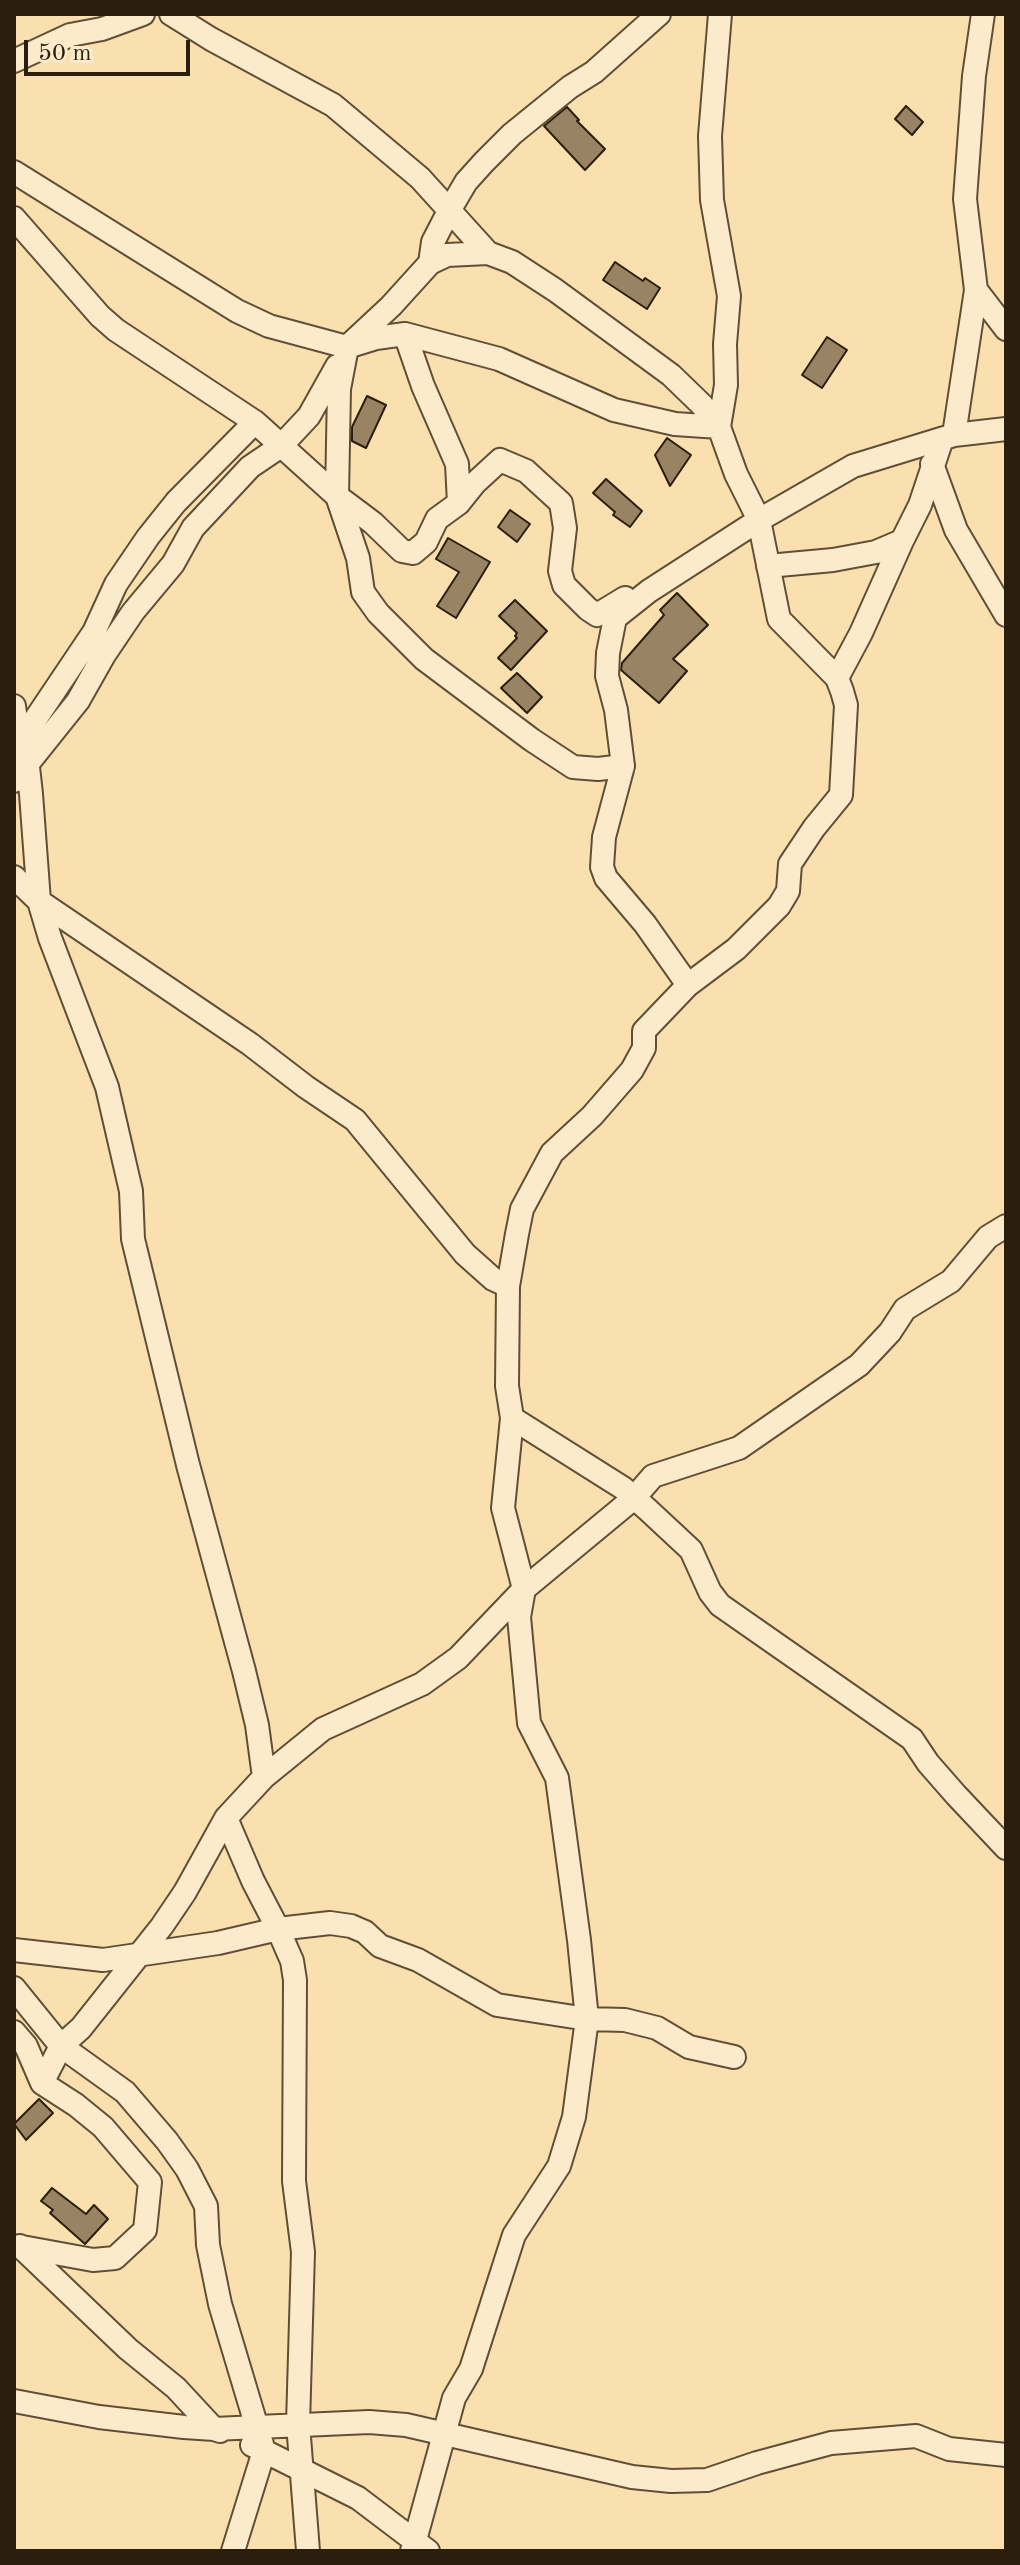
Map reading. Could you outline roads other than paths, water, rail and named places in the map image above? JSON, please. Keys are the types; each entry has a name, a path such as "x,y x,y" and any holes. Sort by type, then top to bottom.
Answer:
{"street":[{"path":"14,61 70,35 102,29 143,14"},
{"path":"171,14 333,105 420,178 488,253"},
{"path":"430,263 433,242 466,182 512,134 570,87 594,72 659,14"},
{"path":"719,427 726,385 729,296 712,200 710,149 720,14"},
{"path":"837,678 920,505 932,464 948,437 976,290 965,199 974,76 983,14"},
{"path":"14,172 237,311 294,334 347,347 376,338 405,334 499,359 614,410 675,424 719,427"},
{"path":"14,218 90,306 116,330 255,422 402,551 413,553 426,542 437,519 459,503 500,460 526,471 561,503 565,528 560,571 564,585 588,609 597,615 620,600 649,591"},
{"path":"17,2244 128,2349 176,2388 214,2429 302,2468 358,2498 418,2548 454,2398 471,2369 514,2235 559,2166 574,2117 587,2019 557,1778 529,1723 519,1617 524,1589 503,1508 512,1418 507,1386 508,1286 522,1209 538,1176 560,1143 592,1116 632,1070 644,1048 644,1031 688,985 736,949 779,906 788,891 790,864 841,795 846,705 837,678 779,619 759,520 736,474 719,427 702,405 671,375 512,262 488,253 447,255 430,263 391,306 347,347 309,416 281,446 250,467 193,528 173,564 133,612 104,655 78,701 19,760"},
{"path":"976,290 1006,329"},
{"path":"405,334 423,386 457,464 459,503"},
{"path":"347,347 339,389 337,496 358,558 363,592 378,613 424,659 532,740 573,767 598,769 623,766"},
{"path":"19,760 94,632 116,584 148,537 176,502 255,422"},
{"path":"688,985 645,924 606,878 602,867 607,824 623,766 616,710 607,676 615,618 649,591 759,520 853,466 948,437 1006,429"},
{"path":"932,464 956,530 1006,615"},
{"path":"768,566 833,560 876,552 902,541"},
{"path":"14,706 39,901 107,1087 131,1191 133,1239 188,1465 244,1671 257,1725 264,1777"},
{"path":"14,877 39,901 250,1044 355,1120 465,1254 493,1279 508,1286"},
{"path":"42,2083 61,2046 81,2028 185,1892 226,1818 264,1777 323,1729 422,1684 458,1658 524,1589 634,1498 653,1476 739,1448 859,1365 890,1332 905,1309 951,1281 988,1237 1006,1226"},
{"path":"512,1418 634,1498 691,1550 710,1592 720,1605 912,1739 928,1763 1006,1848"},
{"path":"226,1818 292,1961 295,1980 294,2181 303,2252 298,2424 308,2551"},
{"path":"14,1950 103,1960 218,1943 278,1929 330,1923 351,1926 365,1932 380,1946 418,1960 497,2005 587,2019 625,2020 657,2028 689,2047 734,2057"},
{"path":"14,1988 61,2046 125,2092 187,2169 206,2206 208,2245 220,2304 264,2451 233,2551"},
{"path":"14,2032 26,2046 42,2083 103,2127 150,2182 145,2230 115,2258 93,2260 17,2244"},
{"path":"14,2401 99,2417 214,2429 369,2422 445,2432 632,2477 671,2481 707,2480 831,2443 916,2436 949,2449 1006,2455"}]}
